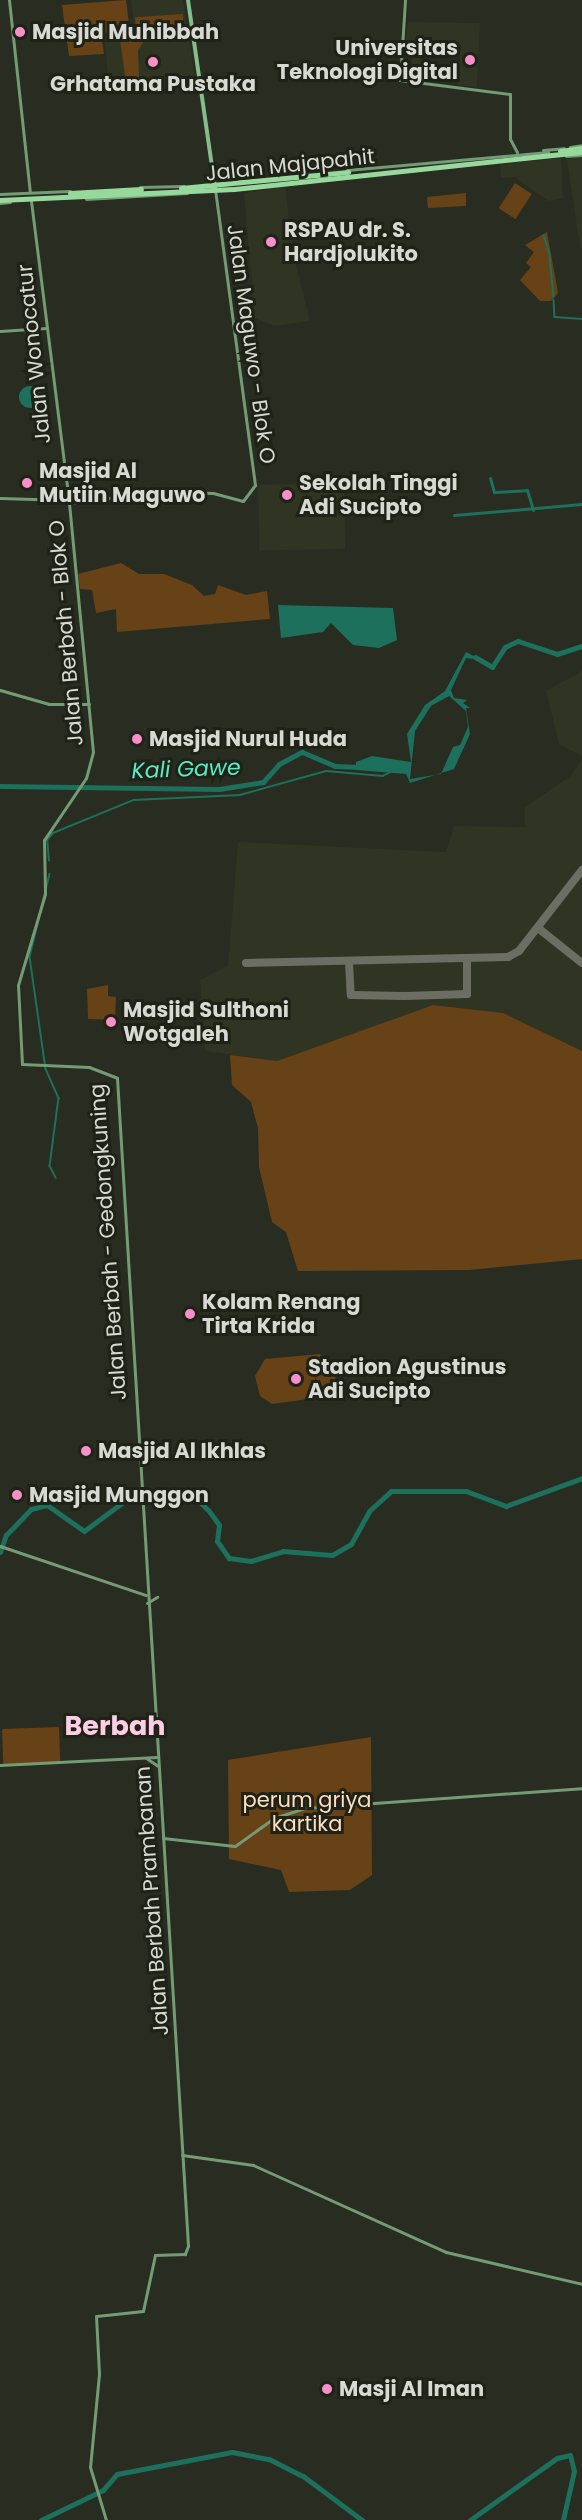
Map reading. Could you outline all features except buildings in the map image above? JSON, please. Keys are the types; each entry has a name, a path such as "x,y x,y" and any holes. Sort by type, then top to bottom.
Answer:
{"highway":[{"name":"Jalan Majapahit","path":"0,199 95,197 215,188 413,171 582,150"},
{"name":"Jalan Majapahit","path":"273,182 355,170 483,157 548,154"},
{"name":"Jalan Majapahit","path":"0,199 189,190"}],"main road":[{"path":"187,0 215,188"}],"street":[{"path":"9,0 30,192"},
{"path":"405,0 400,80 510,94 510,139 517,152"},
{"path":"483,157 517,152 582,150"},
{"path":"508,161 540,159 582,150"},
{"path":"538,151 548,154"},
{"path":"540,159 548,154"},
{"name":"Jalan Maguwo - Blok O","path":"68,501 158,492 213,493 243,501 255,485 215,188"},
{"path":"0,199 30,192 189,190"},
{"path":"0,199 31,201 95,197"},
{"name":"Jalan Wonocatur","path":"31,201 68,501"},
{"path":"0,331 47,328"},
{"path":"0,498 68,501"},
{"name":"Jalan Berbah - Blok O","path":"68,501 93,748 86,778 77,794"},
{"path":"0,690 49,704 89,704"},
{"name":"Jalan Berbah - Gedongkuning","path":"77,794 45,838 45,894 18,985 22,1066 89,1067 117,1078 141,1501"},
{"name":"Jalan Berbah Prambanan","path":"106,2520 93,2487 96,2316 143,2311 155,2255 187,2252 141,1501"},
{"path":"2,1547 146,1595"},
{"path":"147,1604 157,1597"},
{"path":"144,1757 158,1766"},
{"path":"0,1765 158,1757"},
{"path":"163,1838 235,1846 274,1818 305,1808 582,1788"},
{"path":"182,2155 253,2165 446,2252 582,2284"}],"shaded area":[{"path":"131,0 183,0 196,86 110,94 104,37 135,34"},
{"name":"Universitas Teknologi Digital","path":"408,22 480,23 477,87 458,85 461,44 421,43 420,75 411,74 413,47 405,46"},
{"path":"582,157 582,248 580,248 567,159"},
{"path":"561,158 563,198 548,201 515,177 501,178 500,164"},
{"name":"RSPAU dr. S. Hardjolukito","path":"285,187 294,257 310,321 274,326 255,318 244,193"},
{"path":"344,483 345,549 259,550 258,485"},
{"path":"582,671 582,756 559,744 546,691"},
{"path":"582,761 582,1051 503,1013 433,1005 277,1061 205,1051 200,980 228,966 238,842 446,852 454,826 525,827 525,807 569,777"}],"green space":[{"path":"126,0 130,32 101,34 104,54 69,56 62,5"},
{"path":"183,14 184,29 136,32 135,17"},
{"path":"147,37 138,50 139,76 146,87 127,89 120,40"},
{"path":"515,183 532,194 515,219 499,208"},
{"path":"466,193 466,206 428,208 427,197"},
{"path":"547,232 558,293 551,301 540,301 520,280 531,267 526,263 534,252 525,245"},
{"path":"121,563 139,574 164,574 192,585 204,596 215,594 218,585 246,595 267,591 270,619 117,632 116,609 96,613 92,590 80,589 78,574"},
{"path":"108,985 108,996 116,997 115,1020 88,1019 87,989"},
{"path":"433,1005 503,1013 582,1051 582,1259 469,1270 298,1271 286,1232 272,1222 259,1167 258,1128 251,1102 232,1085 230,1055 277,1061"},
{"name":"Stadion Agustinus Adi Sucipto","path":"320,1354 336,1376 330,1396 272,1404 260,1396 255,1376 265,1359"},
{"path":"59,1727 60,1763 3,1765 2,1729"},
{"name":"perum griya kartika","path":"371,1737 372,1875 350,1890 289,1892 281,1870 229,1859 228,1760"}],"water":[{"path":"30,386 38,389 41,397 38,405 30,408 22,405 19,397 22,389"},
{"path":"278,605 393,608 397,640 379,648 353,645 331,623 323,632 281,638"},
{"path":"466,652 481,660 466,658 451,690 454,698 467,700 463,703 470,708 466,708 470,734 454,769 441,773 453,747 460,745 468,727 466,711 449,696 431,706 415,731 410,779 435,775 410,783 406,774 356,770 356,762 372,756 411,762 407,734 425,705 445,691"}],"waterway":[{"path":"544,235 550,255"},
{"path":"550,257 554,297"},
{"path":"554,300 555,317 582,319"},
{"path":"490,478 494,492 527,490 533,510"},
{"path":"454,515 582,504"},
{"name":"Kali Gawe","path":"475,657 492,667 505,647 518,641 557,654 582,646"},
{"name":"Kali Gawe","path":"0,786 219,789 263,782 279,764 302,752 335,766 361,767"},
{"path":"49,861 47,840 53,833 134,800 240,795 326,771 383,776 391,772"},
{"path":"50,874 30,957 46,1069 59,1098 50,1166 56,1178"},
{"path":"0,1552 6,1535 31,1509 47,1505 84,1531 130,1497 172,1490 192,1494 209,1511 219,1525 217,1541 229,1558 251,1561 283,1551 332,1555 351,1544 369,1511 391,1491 466,1491 506,1506 582,1478"},
{"path":"41,2520 103,2490 117,2474 232,2452 269,2459 303,2476 362,2520"},
{"path":"470,2520 557,2458 570,2455 574,2471 563,2520"}],"taxiway":[{"path":"246,963 508,957 519,951 582,870"},
{"path":"538,928 582,963"},
{"path":"349,962 351,995 405,996 467,994 467,959"}],"place":[{"name":"Masjid Muhibbah","path":"20,32"},
{"name":"Universitas Teknologi Digital","path":"470,60"},
{"name":"Grhatama Pustaka","path":"153,62"},
{"name":"RSPAU dr. S. Hardjolukito","path":"271,242"},
{"name":"Masjid Al Mutiin Maguwo","path":"27,483"},
{"name":"Sekolah Tinggi Adi Sucipto","path":"287,495"},
{"name":"Masjid Nurul Huda","path":"137,739"},
{"name":"Masjid Sulthoni Wotgaleh","path":"111,1022"},
{"name":"Kolam Renang Tirta Krida","path":"190,1314"},
{"name":"Stadion Agustinus Adi Sucipto","path":"296,1379"},
{"name":"Masjid Al Ikhlas","path":"86,1451"},
{"name":"Masjid Munggon","path":"17,1495"},
{"name":"Masji Al Iman","path":"327,2389"}],"district":[{"name":"Berbah","path":"115,1726"}]}
